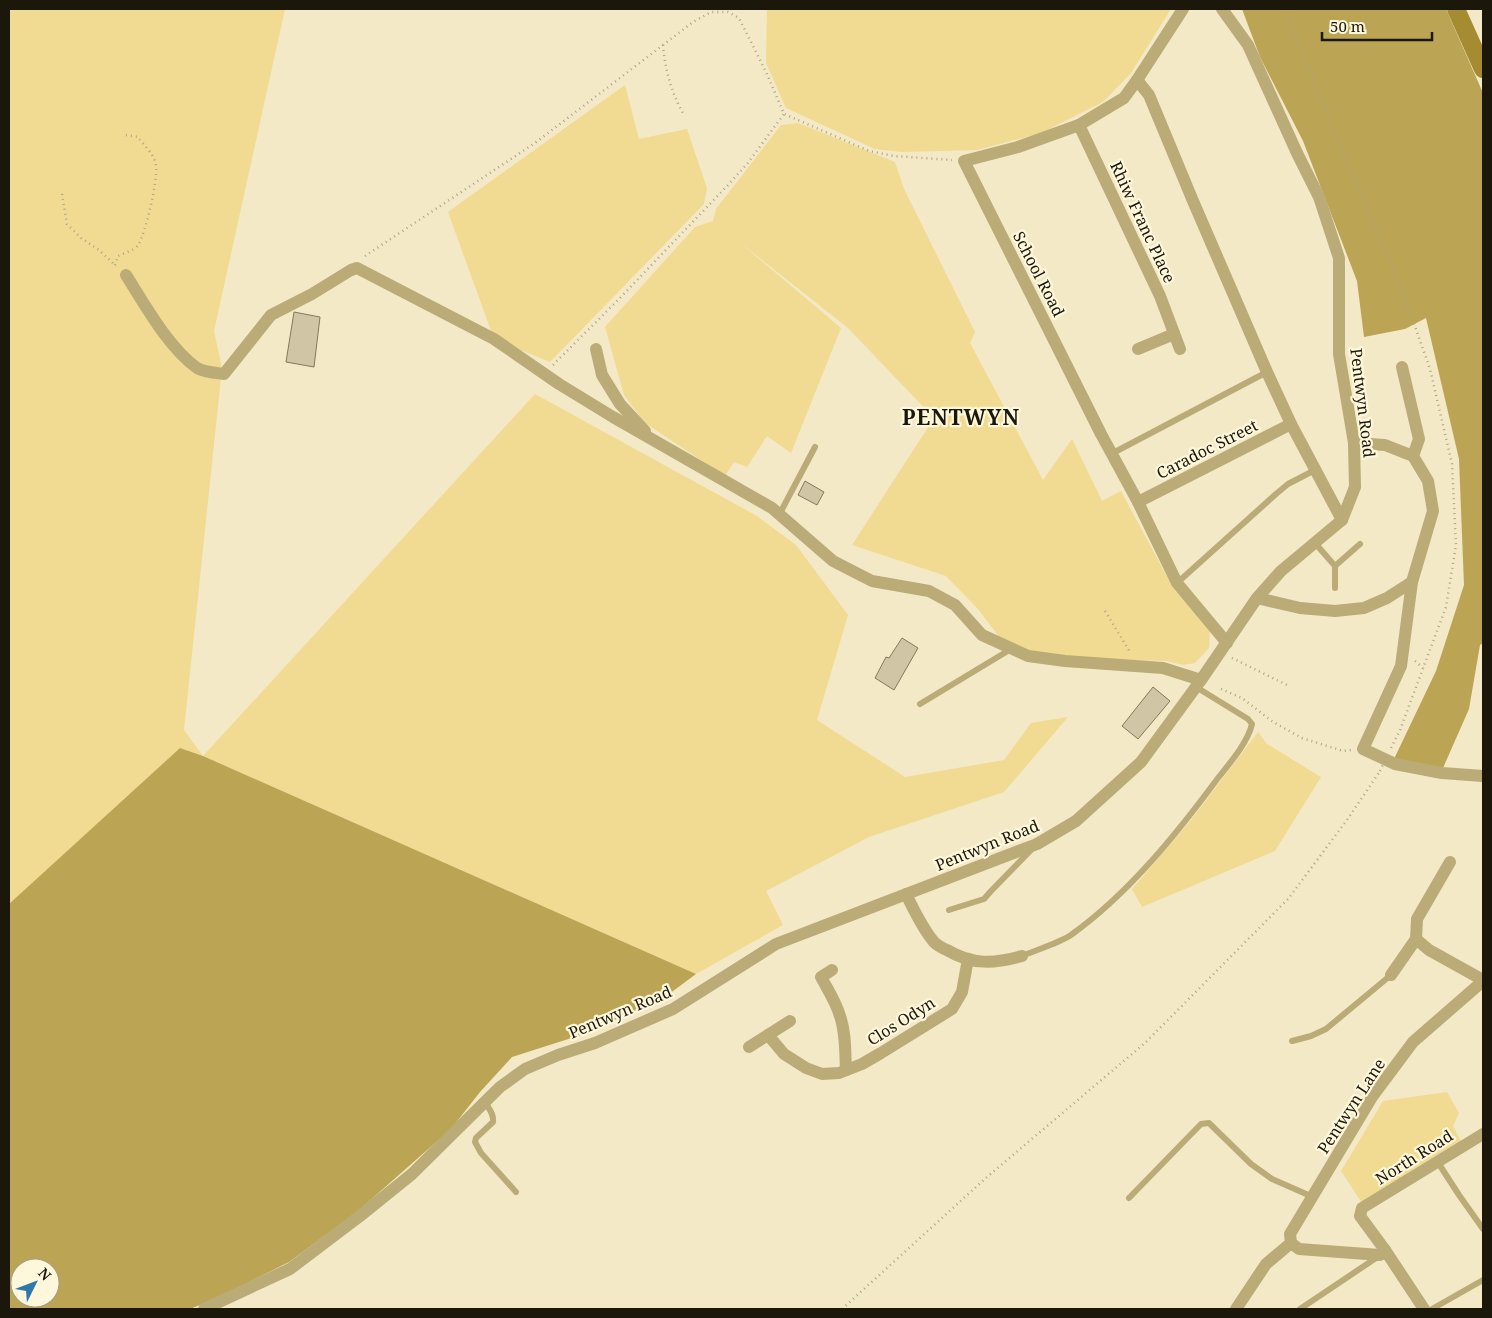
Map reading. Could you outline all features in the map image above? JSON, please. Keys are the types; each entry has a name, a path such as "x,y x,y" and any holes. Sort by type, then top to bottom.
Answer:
{"main road":[{"path":"1456,9 1483,69"}],"street":[{"path":"964,161 1018,148 1079,125 1124,98 1183,9"},
{"name":"Pentwyn Road","path":"204,1309 290,1269 412,1174 500,1087 525,1069 558,1055 595,1043 674,1009 776,944 1037,844 1076,821 1141,762 1199,684 1257,598 1281,572 1342,520 1355,487 1354,443 1339,354 1339,258 1319,197 1248,45 1222,9"},
{"path":"1137,80 1149,95 1193,201 1291,424 1342,520"},
{"name":"Rhiw Franc Place","path":"1079,125 1160,296 1180,349"},
{"name":"School Road","path":"964,161 1138,502 1177,583 1224,648"},
{"path":"126,275 160,327 180,352 199,369 224,374 271,315 312,294 350,270 357,268 494,339 559,384 613,417 772,508 833,561 872,581 929,591 955,606 982,635 1028,656 1065,661 1163,668 1199,684"},
{"path":"1138,348 1174,334"},
{"path":"596,349 602,375 620,404 644,430 705,465 709,473"},
{"path":"1402,367 1418,439 1413,456"},
{"name":"Caradoc Street","path":"1138,502 1291,424"},
{"path":"1354,443 1386,445 1413,456 1428,481 1434,511 1412,582 1401,666 1363,749 1395,764 1442,773 1483,776"},
{"path":"1257,598 1300,608 1335,611 1364,608 1387,598 1412,582"},
{"path":"1391,975 1416,938 1417,919 1450,862"},
{"path":"906,894 919,920 935,943 957,956 980,962 1001,962 1022,956"},
{"path":"1416,938 1429,950 1483,981"},
{"name":"Clos Odyn","path":"768,1035 784,1054 806,1068 822,1074 839,1073 862,1064 952,1009 962,992 968,959"},
{"name":"Clos Odyn","path":"832,970 821,978 835,1002 841,1017 846,1070"},
{"name":"Pentwyn Lane","path":"1291,1243 1290,1234 1372,1097 1413,1042 1483,981"},
{"path":"749,1047 790,1021"},
{"name":"North Road","path":"1382,1253 1360,1216 1362,1208 1483,1134"},
{"path":"1236,1309 1266,1264 1291,1243 1299,1249 1382,1253 1424,1308"}],"lane":[{"path":"1112,454 1267,372"},
{"path":"779,515 815,447"},
{"path":"1177,583 1288,484 1315,470"},
{"path":"1315,543 1335,566 1335,588"},
{"path":"1335,566 1360,544"},
{"path":"920,704 1011,649"},
{"path":"1022,956 1069,936 1121,894 1194,810 1233,759 1250,731 1252,724 1248,719 1199,684"},
{"path":"949,910 984,899 1037,844"},
{"path":"1292,1041 1311,1036 1326,1029 1391,975"},
{"path":"484,1102 491,1111 493,1122 476,1138 475,1142 481,1153 516,1192"},
{"path":"1129,1198 1201,1124 1209,1123 1251,1164 1272,1179 1313,1197"},
{"path":"1437,1161 1483,1229"},
{"path":"1300,1309 1382,1253"},
{"path":"1424,1308 1483,1280"}],"path":[{"path":"350,270 370,251 535,143 693,22 711,12 728,12 739,18 767,74 784,114 869,151 894,156 964,161"},
{"path":"663,45 673,94 683,113"},
{"path":"544,373 728,185 747,164 784,114"},
{"path":"115,265 118,256 138,246 145,230 156,176 156,165 153,155 138,137 126,136"},
{"path":"62,194 67,224 80,238 99,250 126,275"},
{"path":"1105,610 1130,651 1132,666"},
{"path":"1224,648 1289,686"},
{"path":"1199,684 1242,698 1273,722 1302,738 1343,751 1363,749"},
{"path":"842,1309 987,1178 1145,1043 1288,899 1347,820 1380,771 1388,754"}],"shaded area":[{"path":"9,9 285,9 214,331 222,368 184,730 203,756 180,748 9,904"},
{"path":"767,9 1171,9 1131,73 1103,102 1041,133 977,150 902,152 875,149 786,108 766,63"},
{"path":"1242,9 1446,9 1483,93 1483,643 1480,645 1469,709 1443,768 1394,759 1436,671 1464,585 1459,459 1426,318 1405,329 1364,337 1357,281 1303,141 1260,57"},
{"path":"625,85 639,139 687,129 707,188 704,204 550,362 494,339 448,212"},
{"path":"798,123 895,162 904,189 975,332 970,343 1043,480 1072,439 1102,501 1121,491 1173,588 1210,631 1209,648 1195,663 1183,665 1166,661 1042,657 1003,642 978,609 946,576 852,545 934,418 848,328 738,241 841,328 791,453 767,436 747,467 734,462 725,476 645,423 624,395 605,327 695,227 713,221 716,209 781,125"},
{"path":"535,394 757,516 796,545 848,615 817,720 905,777 1004,760 1031,723 1068,717 1004,792 869,837 766,891 783,925 696,974 203,756"},
{"path":"1258,732 1267,744 1321,777 1275,851 1142,907 1132,889 1191,820"},
{"path":"180,748 203,756 696,974 665,997 584,1034 512,1057 480,1092 451,1129 358,1211 289,1262 217,1298 190,1309 9,1309 9,904"},
{"path":"1447,1092 1459,1113 1453,1126 1461,1141 1362,1203 1341,1171 1383,1101"}],"building":[{"path":"294,312 320,317 314,367 286,362"},
{"path":"805,481 824,492 817,505 798,495"},
{"path":"902,638 918,648 894,690 875,678 886,657 889,658"},
{"path":"1153,687 1170,701 1138,739 1122,726"}],"district":[{"name":"PENTWYN","path":"961,418"}]}
